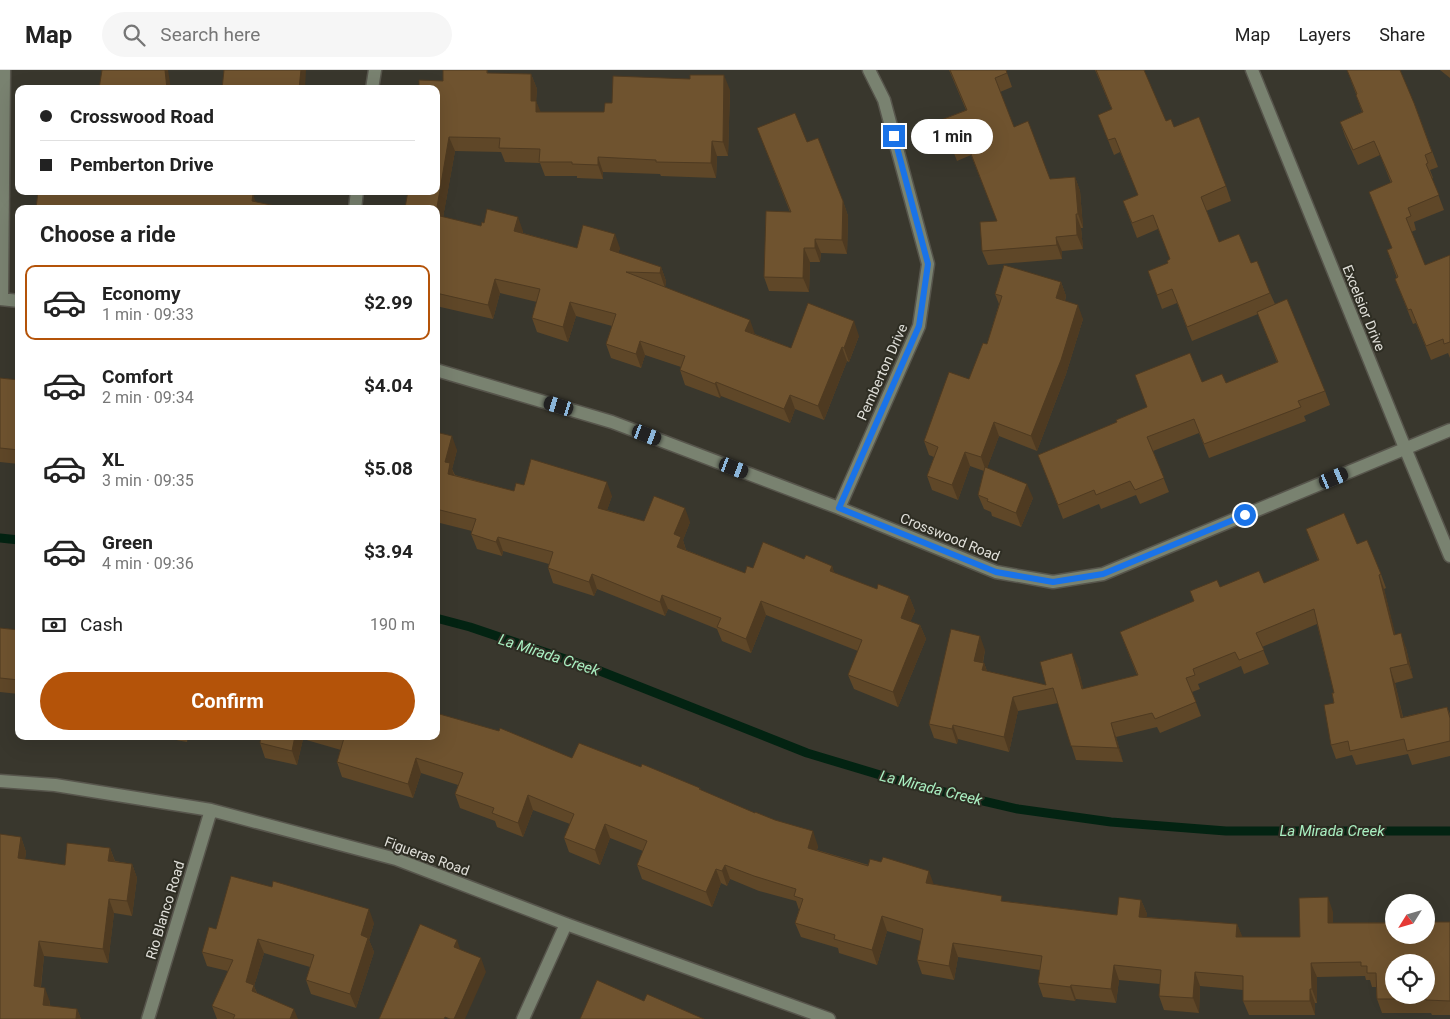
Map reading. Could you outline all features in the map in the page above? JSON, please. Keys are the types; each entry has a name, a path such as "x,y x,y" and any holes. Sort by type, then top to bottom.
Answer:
{"street":[{"path":"4,70 1,299 15,301"},
{"path":"373,85 375,70"},
{"name":"Pemberton Drive","path":"839,508 919,326 928,264 884,100 869,70"},
{"name":"Excelsior Drive","path":"1252,70 1450,556"},
{"name":"Crosswood Road","path":"440,371 612,422 839,508 996,572 1053,582 1103,574 1450,430"},
{"name":"Figueras Road","path":"0,781 54,785 211,810 396,858 566,924 829,1019"},
{"name":"Rio Blanco Road","path":"148,1019 211,810"},
{"path":"523,1019 566,924"}],"building":[{"path":"102,70 165,70 167,85 100,85"},
{"path":"224,70 301,70 299,85 222,85"},
{"path":"443,70 487,70 487,73 531,74 531,101 536,101 536,112 604,112 605,103 612,103 613,76 690,79 690,75 724,75 723,142 712,141 711,163 656,162 656,160 598,157 598,165 572,164 572,162 539,162 540,149 499,148 500,138 449,137 440,190 440,85 419,85 419,80 443,81"},
{"path":"950,70 1006,70 1007,73 995,78 1014,127 1028,121 1050,179 1075,177 1078,214 1076,214 1077,235 1056,237 1057,245 982,251 980,222 997,221 966,141 951,147 941,120 967,110"},
{"path":"1096,70 1144,70 1166,121 1171,119 1174,127 1199,117 1226,186 1201,197 1219,242 1239,234 1251,263 1257,261 1270,293 1187,327 1172,289 1157,295 1148,271 1168,263 1167,261 1170,259 1153,215 1132,223 1123,201 1138,195 1115,138 1108,140 1098,115 1112,109"},
{"path":"1347,70 1400,70 1414,103 1432,152 1425,155 1428,163 1426,164 1439,195 1408,208 1411,216 1406,218 1425,265 1450,255 1450,342 1444,344 1443,339 1426,346 1411,309 1408,310 1395,279 1398,277 1387,250 1392,248 1369,192 1392,182 1374,141 1353,150 1340,122 1363,112"},
{"path":"795,113 807,142 818,138 843,201 842,240 815,239 815,248 804,248 803,278 764,277 766,211 791,212 757,128"},
{"path":"38,195 253,195 252,201 271,205 36,205"},
{"path":"407,195 439,195 437,205 406,205"},
{"path":"487,209 518,217 514,231 577,248 583,225 615,234 610,250 661,267 660,273 626,272 750,320 745,331 791,348 808,303 854,321 818,406 790,395 784,409 680,370 685,356 640,341 636,354 606,344 616,314 570,302 563,327 532,318 540,289 495,279 488,305 440,294 440,216 481,226 482,222 484,223"},
{"path":"1004,265 1061,282 1056,298 1078,305 1061,360 1031,436 994,422 981,457 965,452 952,485 927,476 938,447 924,441 949,372 969,379 983,343 987,344 1002,296 995,294"},
{"path":"1287,299 1325,391 1298,401 1301,407 1204,444 1194,419 1147,437 1164,478 1135,490 1130,481 1096,495 1094,490 1058,505 1038,455 1117,422 1116,420 1147,407 1135,375 1190,353 1202,382 1222,374 1226,383 1278,362 1257,312"},
{"path":"0,378 15,380 15,450 0,448"},
{"path":"440,433 452,436 445,462 450,463 448,474 514,491 516,483 524,485 531,459 607,482 598,508 644,521 654,496 685,508 674,534 681,537 677,547 745,573 747,566 753,568 763,542 804,559 806,555 832,566 830,571 877,589 878,584 909,596 901,618 920,625 893,692 848,675 862,640 761,601 746,639 717,627 721,618 662,595 660,602 592,574 589,582 548,568 553,552 498,537 496,542 471,534 476,519 440,510"},
{"path":"985,467 1027,484 1016,513 987,501 988,499 978,495"},
{"path":"1344,513 1357,544 1367,540 1381,574 1379,575 1394,635 1401,633 1408,664 1390,668 1401,718 1447,707 1450,718 1450,741 1407,751 1404,739 1350,751 1348,741 1331,745 1324,705 1334,703 1332,693 1334,693 1314,609 1256,633 1264,650 1239,660 1235,652 1193,669 1195,675 1186,678 1196,702 1155,719 1152,713 1111,723 1118,748 1071,746 1053,688 1013,697 1004,737 953,725 952,729 929,724 951,629 980,636 974,661 984,663 982,670 1046,685 1040,662 1072,653 1082,689 1138,675 1120,632 1194,601 1190,591 1217,580 1220,587 1259,571 1264,583 1319,560 1306,529"},
{"path":"0,628 15,630 15,680 0,678"},
{"path":"440,714 499,731 500,728 572,758 579,743 641,767 642,764 755,813 813,831 808,848 868,866 870,859 881,862 883,857 929,871 926,883 1002,896 1001,901 1117,915 1119,897 1141,900 1139,917 1237,924 1236,937 1300,937 1299,898 1328,897 1328,923 1385,923 1385,944 1435,944 1435,922 1450,922 1450,1001 1435,1000 1435,954 1385,954 1385,999 1377,999 1376,973 1367,973 1367,966 1361,966 1361,962 1311,963 1312,989 1310,989 1310,1001 1243,1001 1243,976 1195,972 1193,998 1159,996 1161,970 1114,965 1111,989 1038,983 1042,956 953,943 949,966 917,960 923,929 882,916 872,950 834,939 835,935 795,923 803,899 794,896 796,889 725,865 722,871 716,869 706,892 637,865 647,841 605,824 595,850 564,838 574,814 528,795 518,823 492,813 494,808 455,794 463,773 416,758 408,784 337,762 343,740 440,740"},
{"path":"260,740 294,740 292,751 260,743"},
{"path":"0,834 21,837 18,858 65,865 67,843 110,848 108,861 132,864 127,901 109,899 103,949 39,941 34,986 45,988 43,1005 77,1009 76,1019 0,1019"},
{"path":"231,876 272,887 273,881 369,909 361,935 368,938 350,994 306,980 314,955 258,939 246,982 254,985 252,991 294,1009 290,1019 233,1019 235,1015 212,1006 233,960 202,952 209,927 216,929"},
{"path":"420,924 457,940 454,947 481,958 454,1019 445,1017 444,1019 379,1019"},
{"path":"597,980 644,1001 647,994 704,1019 580,1019"}],"waterway":[{"name":"La Mirada Creek","path":"0,538 15,540"},
{"name":"La Mirada Creek","path":"440,619 470,627 595,669 807,753 910,784 1018,809 1111,822 1226,831 1450,831"}],"route":[{"path":"894,136 928,264 919,326 839,508 996,572 1053,582 1103,574 1245,515"}]}
